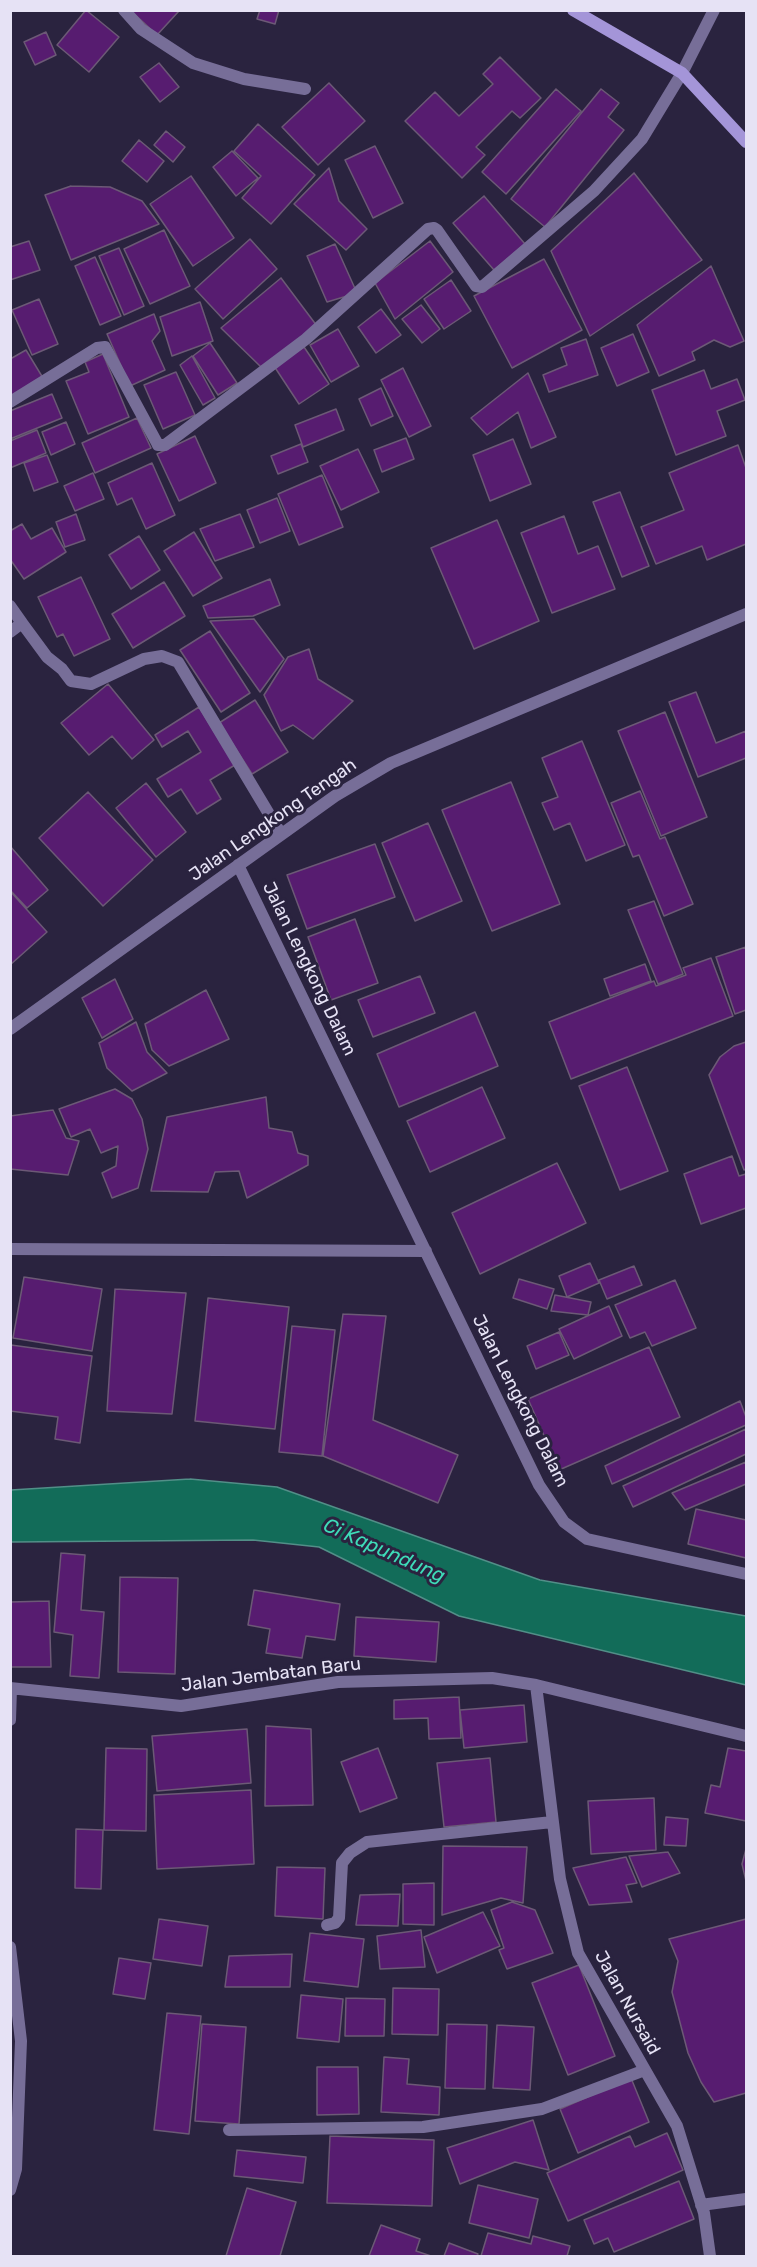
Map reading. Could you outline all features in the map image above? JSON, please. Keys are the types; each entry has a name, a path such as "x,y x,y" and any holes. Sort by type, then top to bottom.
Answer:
{"street":[{"path":"124,10 141,29 193,63 244,79 305,89"},
{"path":"573,10 682,73 747,142"},
{"path":"10,402 98,348 105,347 158,445 165,445 306,339 428,229 437,230 476,286 482,287 594,191 642,140 682,73 714,10"},
{"path":"10,606 47,657 62,669 71,681 91,684 144,659 162,656 178,662 280,834"},
{"name":"Jalan Lengkong Tengah","path":"10,1029 334,796 391,763 747,614"},
{"path":"10,632 22,623"},
{"name":"Jalan Lengkong Dalam","path":"238,865 539,1485 564,1522 587,1539 747,1574"},
{"path":"10,1249 426,1251"},
{"name":"Jalan Jembatan Baru","path":"11,1688 181,1706 338,1682 492,1678 536,1685 747,1736"},
{"name":"Jalan Nursaid","path":"536,1685 560,1879 578,1953 677,2126 701,2205 710,2256"},
{"path":"10,1720 11,1688"},
{"path":"327,1925 335,1923 339,1918 342,1863 350,1853 367,1842 552,1822"},
{"path":"10,1947 21,2041 16,2169 10,2190"},
{"path":"229,2130 435,2125 542,2109 645,2070"},
{"path":"701,2205 747,2199"}],"water":[{"name":"Ci Kapundung","path":"190,1479 277,1487 540,1580 746,1616 746,1685 459,1616 319,1547 253,1540 11,1542 11,1490"}],"building":[{"path":"86,10 119,37 89,72 57,45"},
{"path":"130,10 178,10 179,11 157,35"},
{"path":"260,10 279,10 275,24 257,19"},
{"path":"46,32 56,55 35,65 24,42"},
{"path":"500,57 541,98 520,118 512,111 476,147 485,155 462,178 405,121 435,92 459,116 493,84 483,74"},
{"path":"159,63 179,87 160,102 140,77"},
{"path":"329,83 365,121 318,165 282,127"},
{"path":"556,89 581,111 506,194 482,172"},
{"path":"601,89 619,103 608,117 624,130 545,227 511,199"},
{"path":"258,124 315,175 271,224 242,198 261,176 234,151"},
{"path":"166,131 185,147 173,162 154,145"},
{"path":"139,140 164,161 147,182 122,161"},
{"path":"375,146 403,203 373,218 345,160"},
{"path":"232,151 258,178 236,196 213,167"},
{"path":"329,168 339,201 367,229 346,250 294,204"},
{"path":"634,173 702,260 590,336 551,251"},
{"path":"191,176 234,238 193,266 150,204"},
{"path":"71,186 110,187 142,201 159,224 71,260 45,195"},
{"path":"484,196 525,244 494,270 453,223"},
{"path":"164,230 190,286 150,304 124,249"},
{"path":"250,239 277,269 223,319 195,289"},
{"path":"29,241 40,270 10,280 10,247"},
{"path":"430,241 453,272 395,319 375,283"},
{"path":"335,244 357,293 327,302 307,256"},
{"path":"119,248 144,306 124,315 99,256"},
{"path":"95,257 121,316 100,325 75,266"},
{"path":"544,259 582,330 512,368 474,296"},
{"path":"711,266 744,341 730,347 714,340 692,352 695,360 659,376 637,325"},
{"path":"281,278 317,326 261,367 221,328"},
{"path":"451,280 471,311 444,329 424,299"},
{"path":"39,299 58,344 32,355 12,310"},
{"path":"200,302 213,341 172,356 160,317"},
{"path":"421,305 440,329 422,343 402,319"},
{"path":"381,309 401,335 376,353 358,327"},
{"path":"154,314 160,331 152,341 165,370 130,386 107,334"},
{"path":"338,329 359,366 331,382 310,345"},
{"path":"633,334 649,372 617,386 601,348"},
{"path":"586,339 598,375 549,392 543,375 567,365 561,348"},
{"path":"210,343 237,383 218,395 193,356"},
{"path":"304,347 329,384 299,404 274,366"},
{"path":"26,350 43,378 10,397 10,356 12,358"},
{"path":"103,354 129,417 88,434 66,381 89,372 85,362"},
{"path":"192,356 215,398 203,405 180,365"},
{"path":"403,368 431,426 409,437 381,380"},
{"path":"704,370 711,389 737,379 745,400 717,411 726,436 676,455 652,390"},
{"path":"176,372 195,415 163,429 144,385"},
{"path":"528,373 556,437 531,448 518,412 487,435 471,418"},
{"path":"381,388 393,416 371,426 359,399"},
{"path":"52,394 62,418 10,439 10,411"},
{"path":"336,409 344,430 303,447 295,425"},
{"path":"137,418 151,448 95,473 82,443"},
{"path":"66,422 75,444 51,455 42,432"},
{"path":"37,430 46,453 10,468 10,441"},
{"path":"195,436 216,483 179,501 157,454"},
{"path":"406,438 414,459 382,472 374,450"},
{"path":"513,439 531,484 490,501 473,455"},
{"path":"301,444 308,462 278,474 271,456"},
{"path":"738,445 746,468 746,544 707,560 702,546 656,564 641,527 684,510 669,473"},
{"path":"358,449 379,492 341,510 320,466"},
{"path":"47,455 58,482 34,491 24,463"},
{"path":"152,463 175,515 146,529 132,498 117,505 108,483"},
{"path":"93,473 104,499 75,511 64,486"},
{"path":"322,475 343,527 299,545 278,494"},
{"path":"620,492 649,566 622,577 593,502"},
{"path":"277,498 290,531 260,543 247,510"},
{"path":"76,514 85,540 65,547 56,522"},
{"path":"240,514 254,547 215,561 200,529"},
{"path":"564,516 578,554 598,546 615,589 552,613 521,533"},
{"path":"497,520 539,621 474,649 431,548"},
{"path":"22,524 31,539 52,528 66,552 24,579 10,559 10,531"},
{"path":"194,532 222,578 193,596 164,551"},
{"path":"139,536 160,570 131,589 109,555"},
{"path":"81,577 110,639 74,656 63,634 57,637 38,597"},
{"path":"270,579 280,605 253,616 208,618 203,606"},
{"path":"164,582 185,616 133,648 112,614"},
{"path":"254,619 284,659 260,692 210,621"},
{"path":"210,631 250,693 221,712 180,650"},
{"path":"309,649 318,679 353,701 313,739 293,725 281,731 264,695 288,657"},
{"path":"108,684 154,740 132,759 112,736 89,755 61,723"},
{"path":"696,692 716,743 746,731 746,758 698,777 669,702"},
{"path":"255,700 288,752 252,774 219,723"},
{"path":"199,707 235,765 210,780 221,799 197,814 181,789 168,797 157,779 201,752 188,731 162,747 155,735"},
{"path":"665,712 707,817 661,836 618,731"},
{"path":"582,741 625,845 586,861 570,823 554,830 542,803 558,797 542,758"},
{"path":"511,782 560,904 492,931 442,810"},
{"path":"146,783 186,832 156,857 116,808"},
{"path":"640,791 660,839 665,837 693,904 664,916 639,855 633,857 611,803"},
{"path":"88,792 153,860 103,906 39,838"},
{"path":"428,823 462,901 415,921 382,843"},
{"path":"375,844 395,897 307,929 287,875"},
{"path":"10,846 48,890 27,908 10,890"},
{"path":"10,891 47,932 10,965"},
{"path":"654,901 683,974 658,984 628,910"},
{"path":"355,919 378,983 331,1000 308,937"},
{"path":"746,947 746,1010 735,1014 716,957"},
{"path":"711,958 733,1016 571,1079 549,1022 654,981 656,986 686,975 683,968"},
{"path":"645,964 651,981 610,996 604,979"},
{"path":"420,976 435,1013 373,1037 358,1000"},
{"path":"115,979 133,1019 102,1038 82,998"},
{"path":"206,990 229,1039 169,1066 152,1050 145,1024"},
{"path":"475,1012 498,1066 399,1107 377,1054"},
{"path":"136,1022 147,1052 167,1073 132,1091 107,1068 99,1043"},
{"path":"746,1042 746,1169 744,1170 709,1075 720,1057 734,1046"},
{"path":"627,1067 668,1171 620,1190 579,1086"},
{"path":"482,1087 505,1138 430,1172 407,1121"},
{"path":"115,1089 132,1099 142,1119 148,1149 138,1188 112,1198 102,1173 116,1166 118,1146 101,1153 90,1129 71,1137 59,1109"},
{"path":"266,1097 269,1128 292,1132 298,1153 308,1156 308,1165 247,1198 239,1171 215,1172 208,1192 151,1191 167,1117"},
{"path":"53,1110 66,1138 79,1141 68,1175 10,1169 10,1116"},
{"path":"732,1156 739,1176 746,1174 746,1208 701,1224 684,1174"},
{"path":"557,1163 586,1223 480,1274 452,1213"},
{"path":"590,1263 599,1283 567,1297 559,1276"},
{"path":"634,1266 642,1285 607,1299 599,1280"},
{"path":"24,1277 102,1289 92,1351 13,1338"},
{"path":"519,1279 554,1289 547,1309 513,1298"},
{"path":"675,1280 696,1328 652,1346 645,1332 630,1338 615,1305"},
{"path":"115,1289 186,1293 172,1414 107,1411"},
{"path":"555,1295 591,1302 588,1315 551,1311"},
{"path":"208,1298 289,1307 275,1429 195,1421"},
{"path":"609,1306 622,1336 574,1359 559,1329"},
{"path":"343,1314 386,1316 373,1420 458,1455 438,1503 323,1456"},
{"path":"292,1326 335,1330 322,1456 279,1452"},
{"path":"559,1332 569,1355 536,1369 527,1346"},
{"path":"11,1345 92,1356 80,1443 55,1439 58,1417 10,1411"},
{"path":"649,1347 680,1417 559,1470 528,1399"},
{"path":"740,1401 746,1417 746,1425 612,1484 605,1466"},
{"path":"746,1429 746,1454 633,1507 623,1486"},
{"path":"746,1462 746,1484 685,1510 672,1493"},
{"path":"696,1509 746,1520 746,1558 688,1544"},
{"path":"61,1553 85,1555 81,1610 104,1612 99,1678 70,1676 73,1635 54,1632"},
{"path":"120,1577 178,1578 175,1674 118,1672"},
{"path":"254,1590 340,1604 335,1640 306,1636 302,1658 266,1653 270,1629 248,1625"},
{"path":"49,1601 51,1667 10,1667 10,1602"},
{"path":"356,1617 439,1622 436,1662 354,1656"},
{"path":"459,1697 461,1738 429,1739 428,1718 394,1719 394,1700"},
{"path":"524,1705 527,1742 464,1748 460,1710"},
{"path":"266,1726 311,1729 313,1805 265,1806"},
{"path":"247,1729 251,1783 157,1791 152,1736"},
{"path":"106,1748 147,1749 146,1831 104,1830"},
{"path":"378,1748 397,1798 360,1812 341,1762"},
{"path":"728,1748 746,1751 746,1821 705,1813 711,1785 720,1787"},
{"path":"490,1758 496,1822 444,1827 437,1763"},
{"path":"251,1790 254,1864 157,1869 154,1795"},
{"path":"654,1798 656,1850 591,1854 588,1801"},
{"path":"666,1817 688,1819 686,1846 664,1845"},
{"path":"76,1829 103,1830 101,1889 75,1888"},
{"path":"443,1846 527,1847 523,1903 501,1898 442,1915"},
{"path":"746,1849 746,1881 742,1864"},
{"path":"668,1852 680,1873 642,1887 629,1856"},
{"path":"626,1857 637,1883 626,1885 632,1902 589,1905 573,1868"},
{"path":"277,1867 325,1868 323,1919 275,1916"},
{"path":"434,1883 434,1925 403,1924 403,1884"},
{"path":"400,1894 398,1926 356,1925 360,1895"},
{"path":"512,1902 535,1910 553,1953 507,1969 499,1950 504,1948 491,1910"},
{"path":"483,1912 500,1946 437,1973 424,1937"},
{"path":"159,1919 208,1926 202,1966 153,1959"},
{"path":"746,1919 746,2093 714,2102 701,2082 688,2053 672,1992 678,1961 669,1939"},
{"path":"421,1930 425,1967 380,1969 377,1936"},
{"path":"310,1933 364,1939 358,1987 304,1981"},
{"path":"292,1954 290,1987 225,1987 229,1956"},
{"path":"119,1958 151,1963 145,1999 113,1994"},
{"path":"579,1965 615,2056 568,2075 532,1983"},
{"path":"393,1988 439,1989 438,2035 392,2034"},
{"path":"301,1995 343,1999 339,2042 297,2038"},
{"path":"346,1998 385,1999 384,2036 345,2036"},
{"path":"167,2013 201,2016 189,2134 154,2130"},
{"path":"202,2024 246,2027 239,2124 195,2121"},
{"path":"447,2024 487,2025 485,2089 445,2088"},
{"path":"497,2025 534,2027 530,2090 493,2088"},
{"path":"384,2057 409,2059 407,2084 440,2087 439,2115 381,2112"},
{"path":"317,2067 358,2067 359,2114 317,2115"},
{"path":"631,2078 649,2122 578,2153 560,2109"},
{"path":"533,2120 549,2170 515,2162 460,2184 447,2148"},
{"path":"667,2133 683,2170 568,2221 547,2173 630,2136 635,2147"},
{"path":"330,2136 434,2140 432,2206 327,2203"},
{"path":"237,2150 306,2157 303,2183 234,2176"},
{"path":"679,2181 694,2219 614,2252 608,2238 594,2244 584,2220"},
{"path":"478,2185 538,2199 529,2238 469,2223"},
{"path":"247,2188 296,2202 280,2256 226,2256"},
{"path":"381,2225 420,2239 416,2251 431,2256 369,2256"},
{"path":"488,2233 531,2244 533,2236 570,2246 567,2256 481,2256"},
{"path":"449,2243 478,2254 477,2256 444,2256"}]}
